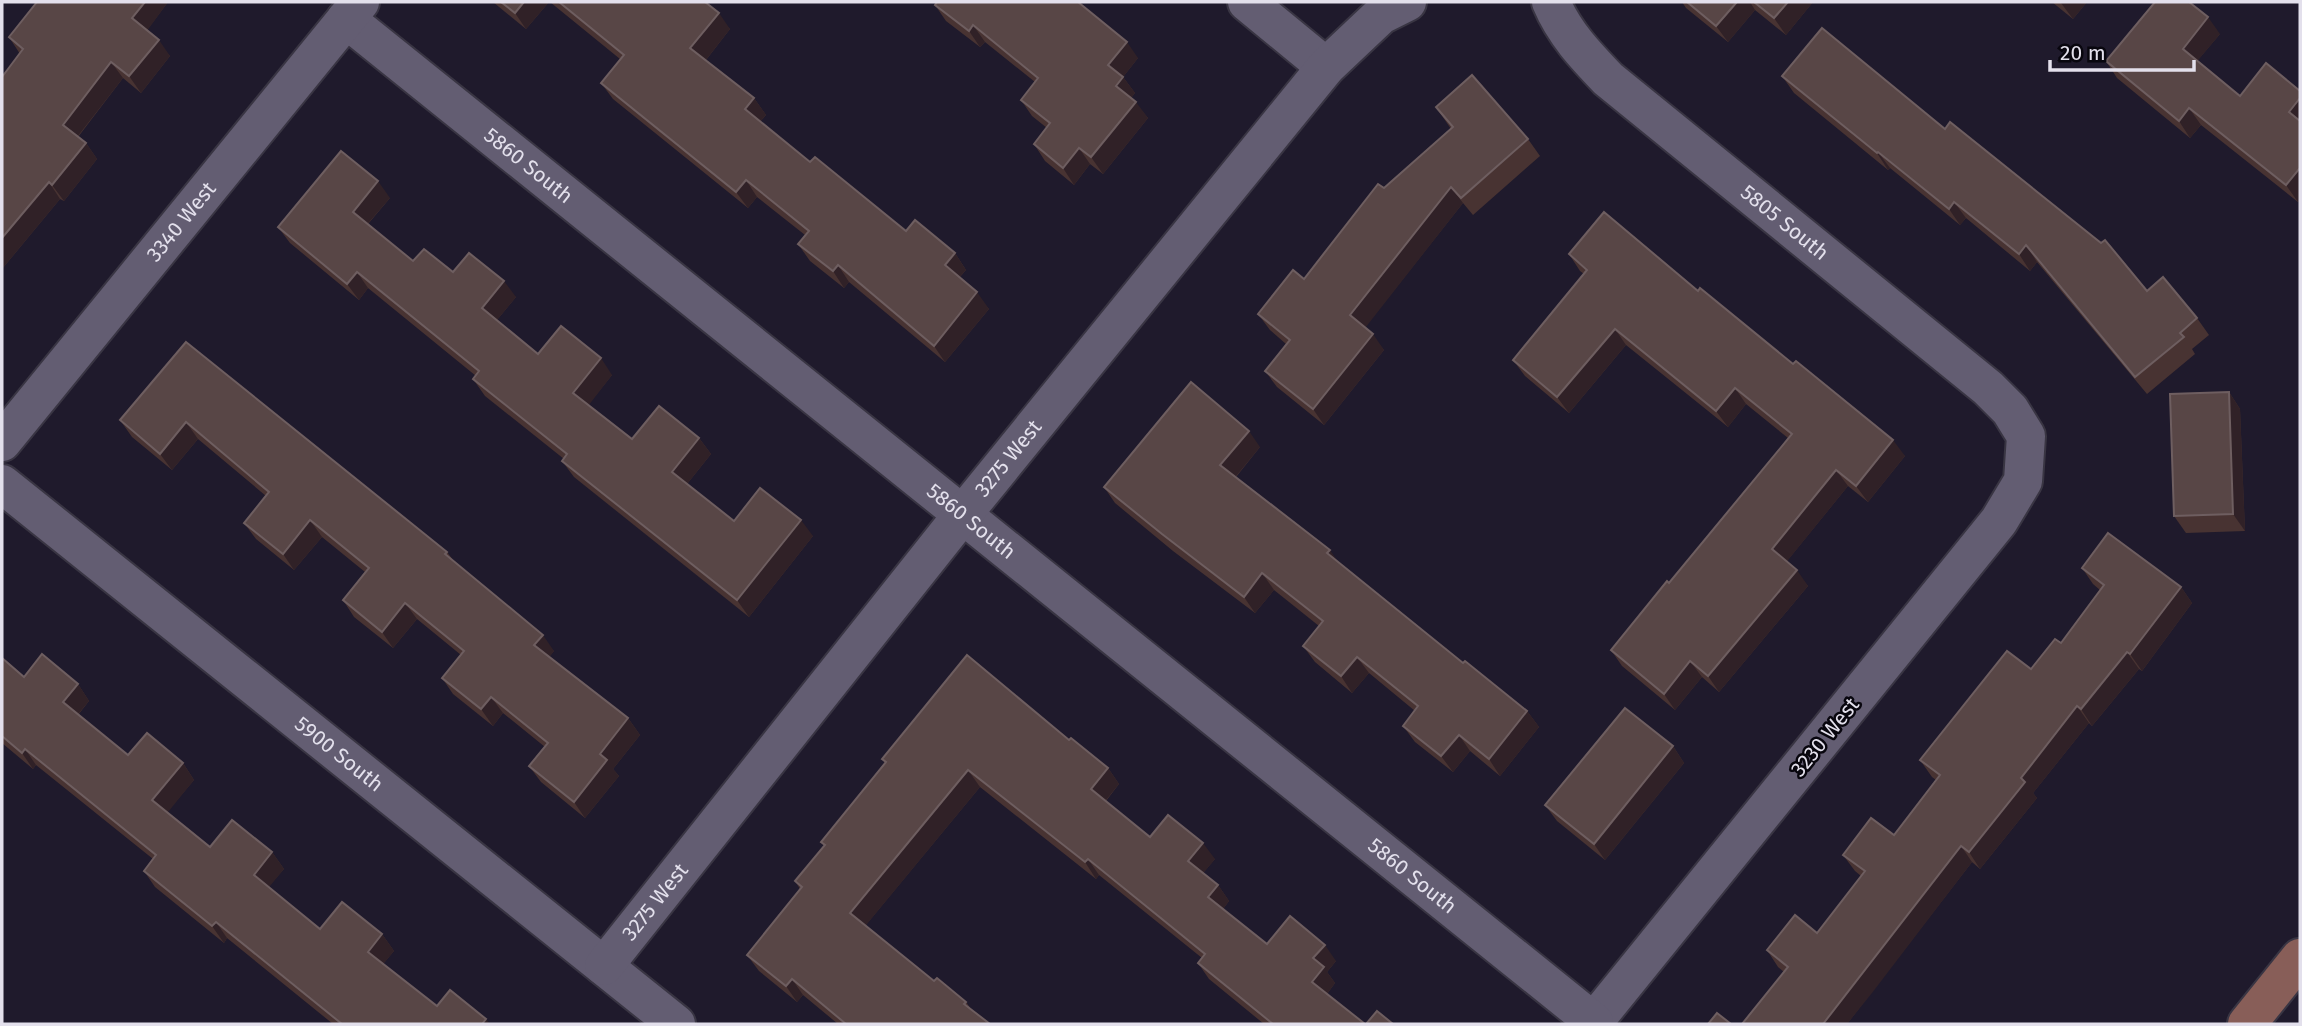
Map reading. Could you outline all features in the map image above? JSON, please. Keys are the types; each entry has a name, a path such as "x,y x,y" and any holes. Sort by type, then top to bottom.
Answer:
{"street":[{"path":"1247,2 1326,67"},
{"name":"3275 West","path":"604,966 963,514 1326,67 1381,15 1407,2"},
{"name":"5805 South","path":"1551,2 1558,18 1579,49 1608,79 1988,388 2010,410 2026,436"},
{"name":"3340 West","path":"2,442 353,10"},
{"name":"5860 South","path":"353,10 963,514 1593,1023"},
{"name":"3230 West","path":"1593,1023 2000,521 2022,481 2026,436"},
{"name":"5900 South","path":"2,484 676,1024"},
{"path":"2247,1024 2300,958"}],"building":[{"path":"37,2 145,2 132,18 159,40 129,76 111,62 63,125 86,143 52,185 49,182 2,238 2,77 23,49 9,37"},
{"path":"501,2 524,2 515,13"},
{"path":"559,2 705,2 719,13 690,48 754,98 745,109 810,162 815,157 906,231 915,220 955,253 945,265 977,292 934,346 838,265 833,271 798,244 809,231 746,180 736,192 601,83 624,55"},
{"path":"937,2 1078,2 1127,42 1108,65 1123,77 1116,86 1136,102 1091,157 1079,148 1063,168 1034,144 1050,123 1021,100 1038,78 973,25 969,31 935,5"},
{"path":"1687,2 1737,2 1716,26"},
{"path":"1754,2 1788,2 1774,18"},
{"path":"2155,2 2189,2 2208,17 2183,49 2240,96 2266,63 2300,91 2300,98 2289,112 2300,121 2300,168 2286,185 2189,108 2179,121 2106,61"},
{"path":"1822,28 1945,129 1950,122 2101,243 2105,240 2147,291 2163,277 2197,318 2180,333 2184,337 2135,377 2026,245 2019,254 1954,202 1949,209 1782,76"},
{"path":"1472,75 1528,139 1461,198 1451,187 1350,315 1373,334 1313,409 1265,371 1290,340 1258,314 1293,270 1304,279 1378,184 1384,188 1453,127 1436,107"},
{"path":"341,151 378,181 353,212 413,261 424,249 453,272 469,253 504,281 482,308 538,354 561,326 601,358 573,393 632,439 659,406 699,438 672,472 734,521 760,488 801,520 737,600 562,461 567,454 473,379 479,371 357,272 347,284 278,227"},
{"path":"1604,212 1698,291 1700,288 1793,364 1796,361 1893,440 1856,486 1836,470 1772,549 1797,570 1708,676 1690,661 1664,694 1611,650 1792,434 1735,388 1716,411 1615,329 1557,397 1513,360 1587,270 1569,254"},
{"path":"186,342 447,552 445,554 543,635 534,645 628,718 600,754 607,760 574,802 529,766 548,743 491,697 481,709 442,678 464,651 405,603 382,632 343,600 369,568 310,520 283,554 244,523 269,492 186,422 160,454 120,420"},
{"path":"1191,382 1249,431 1220,465 1330,550 1327,553 1463,663 1465,661 1527,711 1489,759 1459,735 1441,756 1403,726 1418,706 1357,657 1341,676 1303,646 1323,621 1262,573 1244,597 1104,487"},
{"path":"2229,392 2233,514 2174,516 2170,394"},
{"path":"2108,533 2181,587 2130,654 2127,652 2081,709 2077,706 2021,778 2025,782 1969,852 1961,846 1823,1024 1742,1024 1788,967 1767,950 1795,915 1817,933 1865,871 1843,855 1871,818 1894,835 1940,775 1920,760 2007,651 2031,669 2055,639 2061,643 2104,585 2082,568"},
{"path":"42,654 78,684 63,702 128,755 147,733 183,763 152,800 210,847 232,820 272,852 254,875 320,929 342,902 382,934 368,952 437,1006 450,990 486,1019 482,1024 342,1024 216,922 212,926 144,871 156,855 25,749 22,753 2,736 2,658 24,677"},
{"path":"967,655 1069,740 1071,738 1108,768 1091,789 1150,837 1168,815 1203,843 1188,861 1218,885 1208,897 1267,944 1290,916 1325,945 1313,958 1324,967 1312,982 1365,1024 1273,1024 1198,963 1205,954 1088,859 1085,862 968,770 850,913 934,981 937,978 990,1024 846,1024 792,979 786,986 747,955 802,887 795,881 825,845 821,842 886,762 882,759"},
{"path":"1625,708 1673,746 1594,844 1545,805"},
{"path":"1377,1011 1393,1024 1366,1024"},
{"path":"1717,1013 1731,1024 1708,1024"}]}
